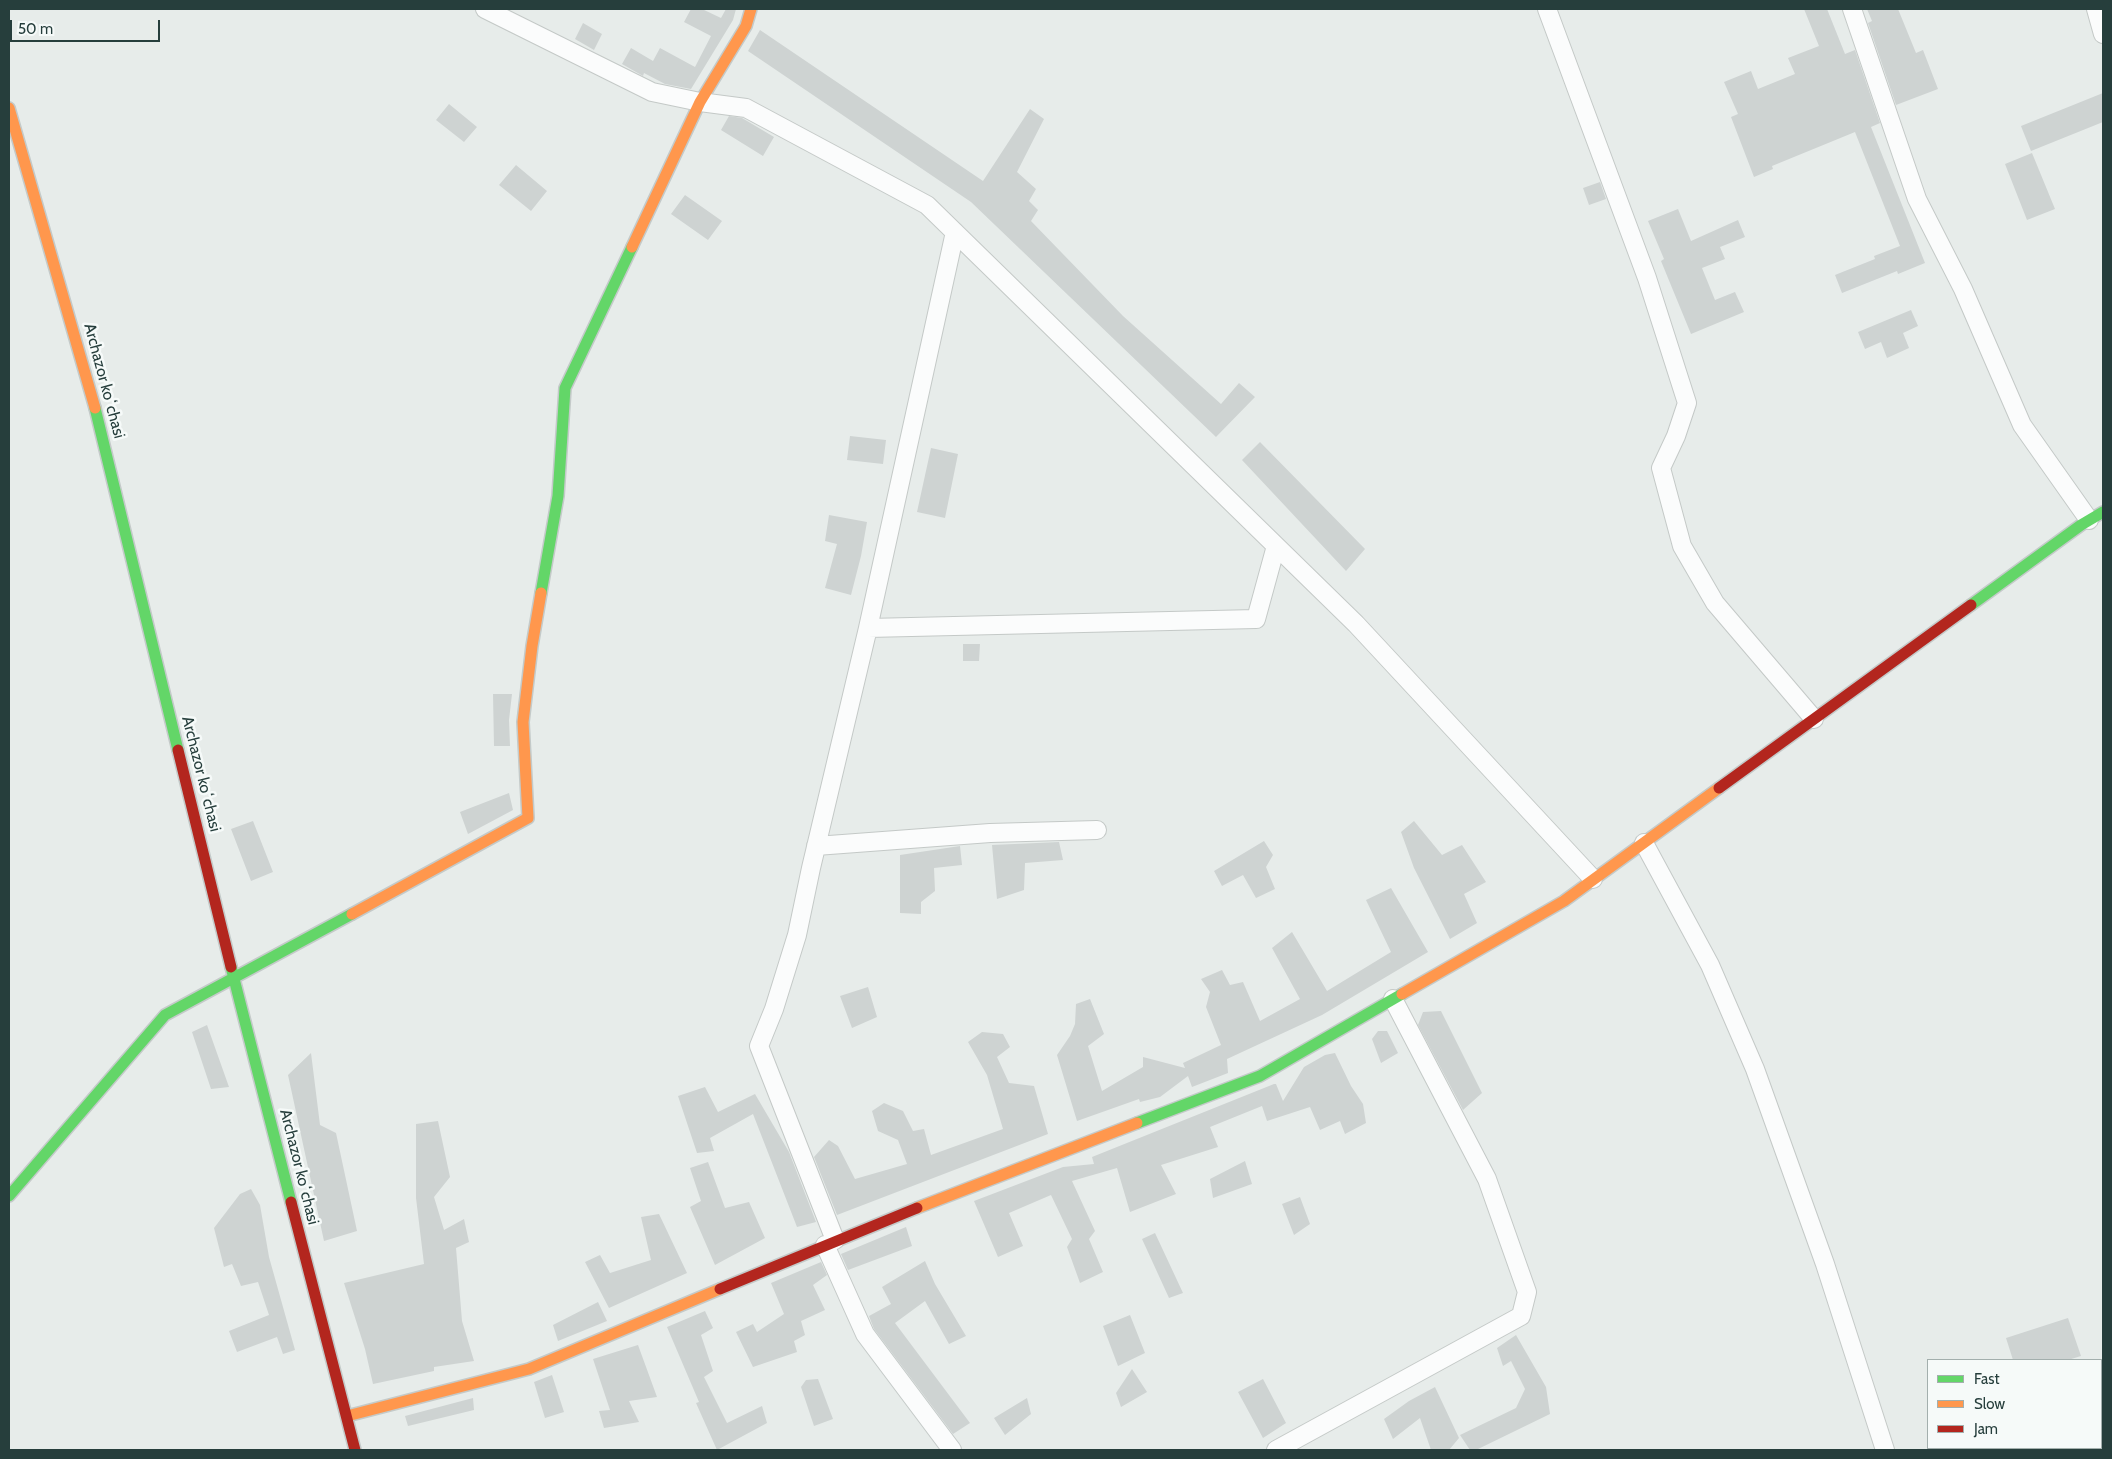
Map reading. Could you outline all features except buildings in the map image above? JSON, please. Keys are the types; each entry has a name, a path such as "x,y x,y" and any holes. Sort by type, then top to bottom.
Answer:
{"street":[{"path":"485,9 652,92 700,102 746,108 927,205 1356,624 1593,879"},
{"path":"9,1196 165,1016 528,818 523,722 532,646 558,496 565,388 700,102 746,26 751,9"},
{"path":"1547,9 1647,278 1687,403 1676,436 1661,468 1682,546 1715,602 1814,719"},
{"path":"346,1416 529,1370 830,1243 1260,1076 1564,901 2096,516 2022,425 1963,289 1917,199 1852,9"},
{"path":"2096,9 2103,34"},
{"name":"Archazor koʻchasi","path":"9,108 87,375 234,978 356,1450"},
{"path":"952,1450 865,1334 759,1046 774,1009 797,935 816,846 868,628 955,232"},
{"path":"868,628 1256,619 1276,546"},
{"path":"816,846 990,832 1097,830"},
{"path":"1644,843 1710,965 1755,1069 1825,1264 1885,1450"},
{"path":"1276,1450 1521,1316 1527,1292 1487,1179 1393,999"}],"traffic: fast":[{"path":"541,593 558,496 565,388 632,247"},
{"path":"95,408 178,750"},
{"path":"1971,605 2081,525 2103,512"},
{"path":"9,1196 165,1015 352,914"},
{"path":"231,967 291,1202"},
{"path":"1137,1123 1260,1076 1402,994"}],"traffic: slow":[{"path":"632,247 700,102 746,26 751,9"},
{"path":"9,108 95,408"},
{"path":"352,914 528,818 523,722 532,646 541,593"},
{"path":"1402,994 1564,901 1719,788"},
{"path":"917,1208 1137,1123"},
{"path":"347,1416 529,1369 720,1289"}],"traffic: jam":[{"path":"1719,788 1971,605"},
{"path":"178,750 231,967"},
{"path":"291,1202 355,1450"},
{"path":"720,1289 917,1208"}]}
